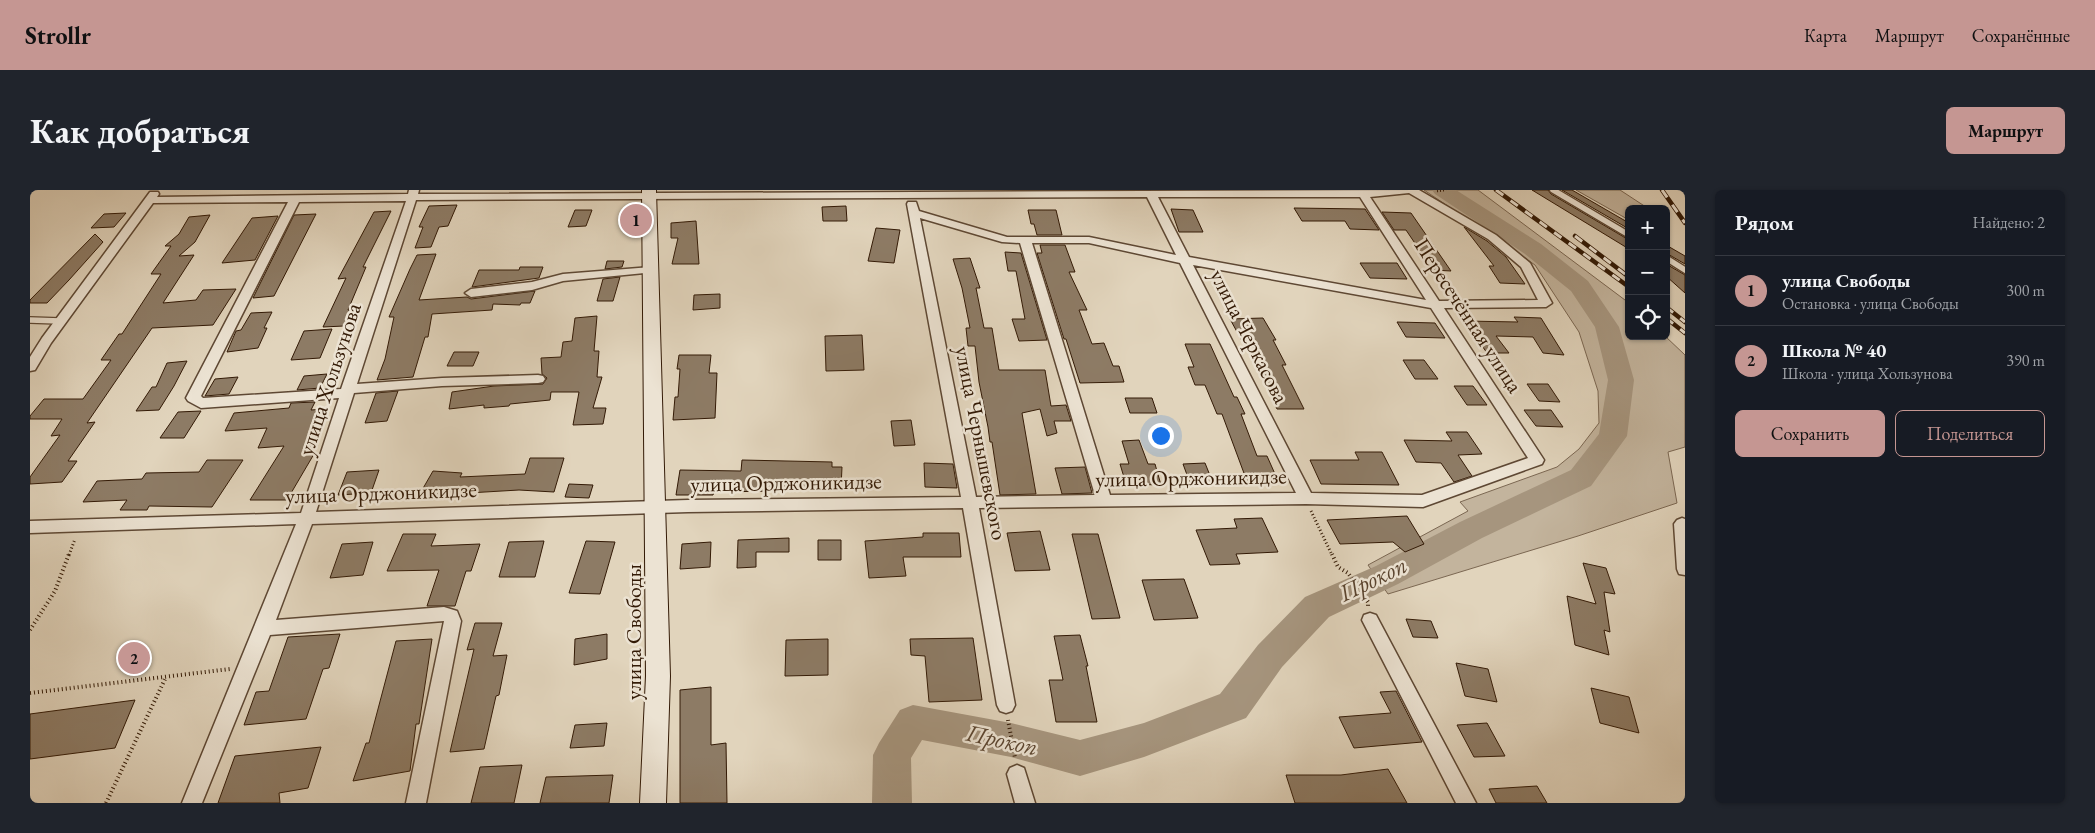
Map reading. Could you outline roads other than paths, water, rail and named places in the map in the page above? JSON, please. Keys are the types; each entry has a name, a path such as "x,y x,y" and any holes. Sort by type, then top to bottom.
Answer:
{"main road":[{"name":"улица Свободы","path":"649,192 658,676 653,803"}],"street":[{"path":"30,367 60,321 157,190"},
{"path":"149,200 275,194 294,199 413,194 649,192 1363,194 1411,190 1492,237 1526,265 1546,303 1435,305 1184,260 1089,240 1006,240 914,212"},
{"name":"улица Чернышевского","path":"910,192 970,502 1006,706"},
{"name":"улица Черкасова","path":"1153,193 1184,260 1306,498"},
{"name":"улица Хользунова","path":"192,803 248,668 307,517 413,194"},
{"name":"Пересечённая улица","path":"1363,194 1537,460"},
{"path":"294,199 193,395 194,401 201,403 442,382 538,379"},
{"path":"1025,240 1104,500"},
{"path":"471,293 532,286 563,278 651,270"},
{"name":"улица Орджоникидзе","path":"30,527 655,507 1306,498 1423,501 1537,460"},
{"path":"1682,524 1685,569"},
{"path":"1369,611 1466,803"},
{"path":"264,628 444,614 451,616 453,621 416,803"},
{"path":"1017,774 1025,803"}],"lane":[{"path":"1553,190 1625,233"},
{"path":"1670,261 1685,270"},
{"path":"30,320 60,321"}],"waterway":[{"name":"Прокоп","path":"892,803 892,755 913,722 1011,740 1080,758 1144,740 1233,706 1270,656 1317,607 1387,575 1471,530 1581,478 1613,436 1621,380 1607,327 1580,286 1533,249 1442,190"}],"railway":[{"path":"1496,190 1625,284"},
{"path":"1662,190 1685,223"},
{"path":"1575,236 1625,274"},
{"path":"1670,310 1685,322"},
{"path":"1670,321 1685,333"}],"place":[{"name":"улица Свободы","path":"636,220"},
{"name":"Школа № 40","path":"134,658"}]}
